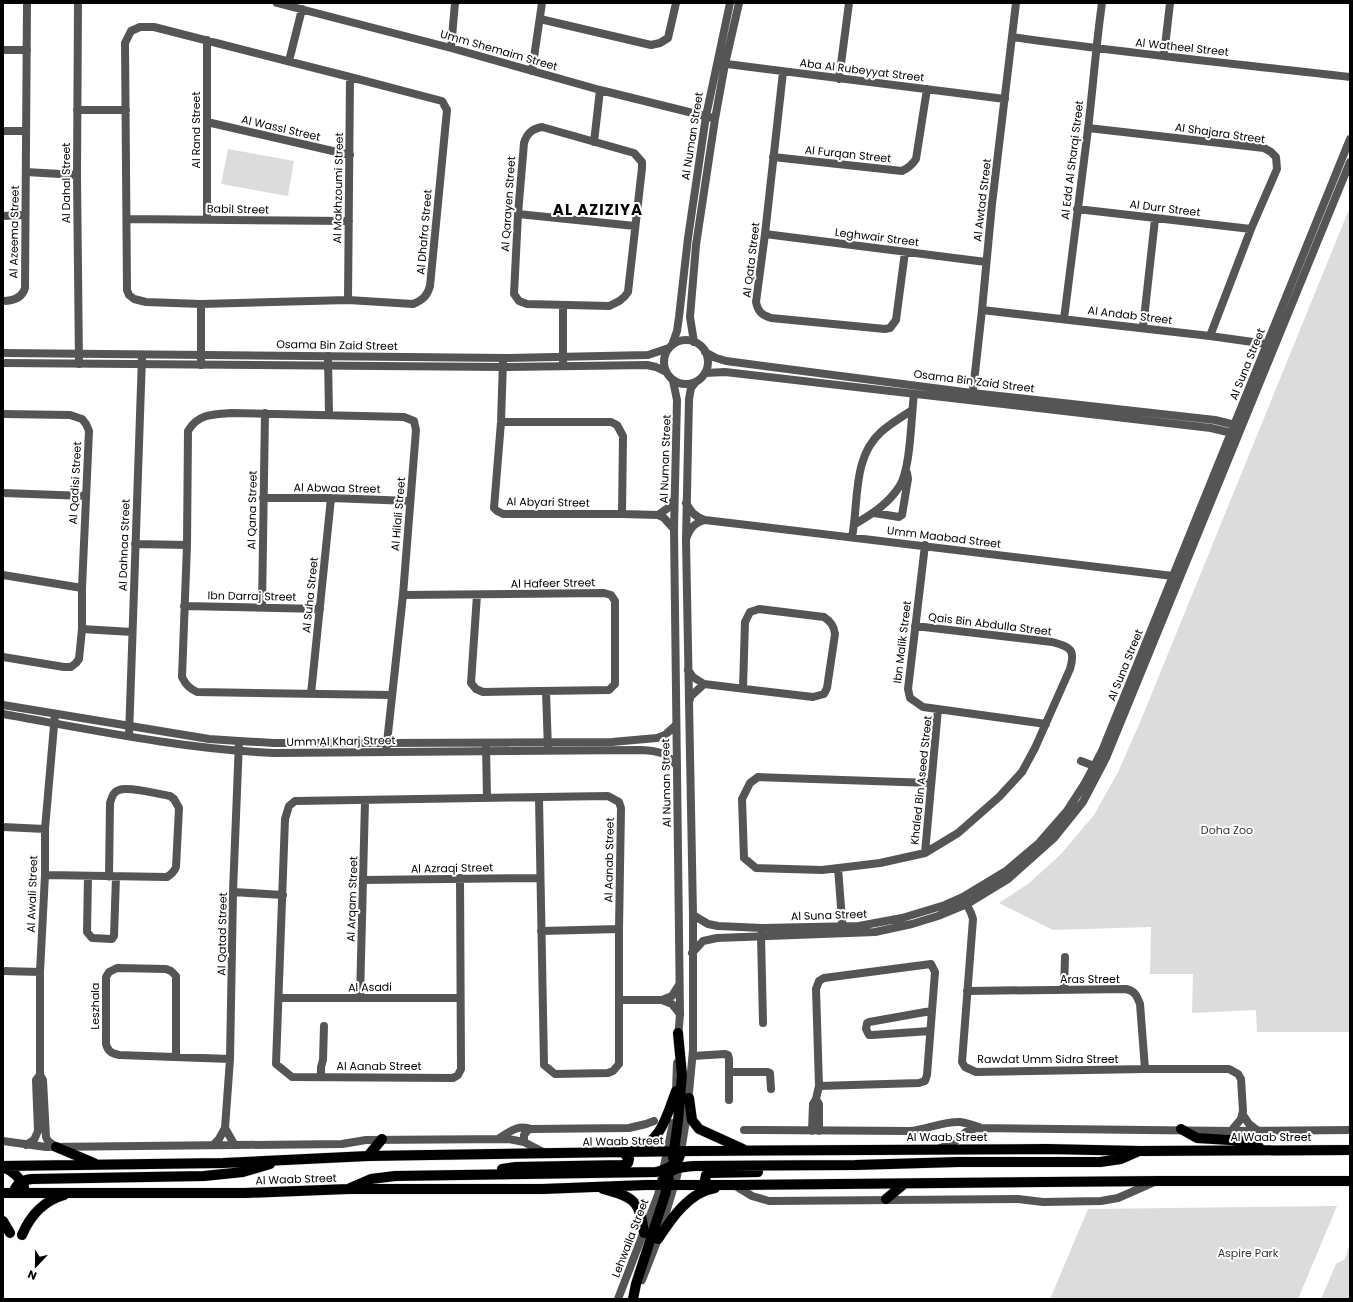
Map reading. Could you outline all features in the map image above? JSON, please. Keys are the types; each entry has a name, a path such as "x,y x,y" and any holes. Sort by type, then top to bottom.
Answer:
{"main road":[{"path":"634,1299 636,1284 668,1184 672,1179 682,1075 678,1033"},
{"path":"488,1174 501,1169 516,1167 626,1165 629,1159 624,1153 646,1145 654,1138 661,1128 676,1091"},
{"path":"689,1098 692,1120 699,1129 747,1150"},
{"path":"1181,1129 1197,1138 1246,1141 1262,1149"},
{"path":"368,1156 382,1139"},
{"path":"56,1146 98,1165"},
{"name":"Al Waab Street","path":"3,1166 216,1163 368,1156 747,1150 1350,1150"},
{"path":"348,1189 363,1182 387,1176 650,1173 702,1165 855,1165 958,1162 1111,1161 1140,1151"},
{"path":"8,1193 21,1181 37,1178 224,1175 262,1167 281,1160"},
{"path":"708,1185 705,1178 706,1175 711,1172 928,1170 941,1168 958,1162"},
{"path":"3,1166 14,1173 21,1181 25,1193"},
{"name":"Al Waab Street","path":"8,1193 246,1193 348,1189 542,1189 668,1184 734,1185 1160,1181 1350,1181"},
{"path":"886,1199 904,1184"},
{"path":"658,1239 675,1216 697,1194 707,1189 734,1185"},
{"path":"592,1186 620,1194 634,1202 641,1214 644,1233"},
{"path":"22,1235 30,1218 43,1205 58,1197 75,1192"},
{"path":"3,1221 10,1233"}],"street":[{"name":"Al Azeema Street","path":"3,301 11,301 15,299 22,294 25,288 27,3"},
{"name":"Al Dahal Street","path":"78,3 78,364"},
{"name":"Umm Shemaim Street","path":"276,3 451,48 600,90 715,119"},
{"path":"451,48 455,3"},
{"path":"532,71 542,3"},
{"path":"540,20 651,45 660,43 668,38 676,3"},
{"name":"Al Numan Street","path":"670,347 678,324 688,238 706,116 716,63 730,3"},
{"name":"Al Numan Street","path":"694,342 690,317 696,245 715,119 725,64 739,3"},
{"path":"839,79 849,3"},
{"name":"Al Awtad Street","path":"972,397 1016,3"},
{"name":"Al Edd Al Sharqi Street","path":"1064,319 1088,128 1095,49 1102,3"},
{"path":"1164,55 1170,3"},
{"path":"289,61 302,9"},
{"name":"Al Dhafra Street","path":"154,26 207,40 433,98 442,102 447,110 430,286 427,295 422,300 413,304 348,300 201,304 146,302 134,299 129,295 127,290 128,219 125,43 131,31 140,27 154,26"},
{"name":"Al Watheel Street","path":"1013,37 1095,49 1164,55 1350,77"},
{"name":"Al Rand Street","path":"207,40 207,220"},
{"path":"3,50 27,50"},
{"name":"Aba Al Rubeyyat Street","path":"716,63 1005,99"},
{"name":"Al Qata Street","path":"783,72 756,302 759,312 772,318 886,329 890,328 896,320 905,252"},
{"name":"Al Makhzoumi Street","path":"348,300 350,77"},
{"name":"Al Furqan Street","path":"773,157 902,171 913,165 916,159 927,89"},
{"path":"594,142 600,90"},
{"path":"77,110 126,110"},
{"name":"Al Wassl Street","path":"207,122 350,155"},
{"name":"Al Qarayen Street","path":"542,127 634,153 642,162 642,168 628,292 624,298 609,306 527,304 518,301 514,294 518,214 524,143 526,136 535,128 542,127"},
{"name":"Al Shajara Street","path":"1088,128 1264,148 1276,157 1277,169 1251,229 1210,336"},
{"path":"3,132 26,131"},
{"name":"Al Suna Street","path":"965,900 1006,871 1038,843 1067,811 1085,783 1102,751 1176,577 1336,184 1350,139"},
{"name":"Al Suna Street","path":"1336,184 1350,162"},
{"name":"Al Azeema Street","path":"26,172 77,175"},
{"name":"Al Durr Street","path":"1077,209 1251,229"},
{"path":"518,214 635,226"},
{"path":"3,216 25,215"},
{"name":"Babil Street","path":"128,219 349,221"},
{"path":"1143,328 1155,219"},
{"name":"Leghwair Street","path":"765,234 986,262"},
{"path":"201,304 201,365"},
{"path":"563,305 563,366"},
{"name":"Al Andab Street","path":"982,310 1210,336 1270,346"},
{"path":"682,341 694,342 705,352 708,363 705,373 695,382 684,384 673,380 666,372 664,360 670,347 682,341"},
{"name":"Osama Bin Zaid Street","path":"3,362 78,364 328,365 503,362 563,357 648,355 670,347"},
{"name":"Osama Bin Zaid Street","path":"705,352 726,361 972,397"},
{"name":"Osama Bin Zaid Street","path":"3,353 328,356 503,362 563,366 647,365 656,367 666,372"},
{"name":"Al Dahnaa Street","path":"129,736 142,354"},
{"path":"328,356 329,415"},
{"name":"Al Abyari Street","path":"503,362 501,422 494,508 497,511 503,514 658,515"},
{"name":"Osama Bin Zaid Street","path":"705,373 725,372 914,394 972,397 1215,420 1236,430"},
{"name":"Al Numan Street","path":"673,380 677,400 674,528 680,1014 673,1122 675,1152"},
{"name":"Al Numan Street","path":"675,1152 689,1098 692,1056 692,915 686,503 689,399 695,382"},
{"path":"855,524 874,513 889,500 900,486 906,468 914,394"},
{"path":"852,537 855,524 860,471 868,450 873,441 881,432 912,410"},
{"name":"Al Hilali Street","path":"386,748 403,595 416,430 414,421 404,417 231,413 208,416 193,423 188,431 187,546 182,677 185,684 190,689 197,692 391,695"},
{"name":"Al Qana Street","path":"262,607 265,413"},
{"name":"Al Qadisi Street","path":"3,414 70,415 82,419 89,431 82,588 82,629 79,658 71,667 64,668 3,657"},
{"path":"501,422 611,422 617,425 623,436 622,514"},
{"path":"874,513 897,517 902,515 908,479 906,468"},
{"path":"3,493 86,496"},
{"name":"Al Abwaa Street","path":"263,498 330,498 410,501"},
{"name":"Al Suha Street","path":"311,694 330,498"},
{"path":"674,500 668,508 658,515 664,518 674,528"},
{"name":"Umm Maabad Street","path":"686,503 692,513 705,520 925,545 1176,577"},
{"path":"686,540 692,527 705,520"},
{"path":"135,544 187,546"},
{"name":"Ibn Malik Street","path":"925,545 908,689 910,698 923,707 1046,724"},
{"path":"3,575 82,588"},
{"name":"Al Suna Street","path":"692,952 703,941 717,938 843,930 902,918 965,900 1008,879 1054,838 1083,802 1106,758 1176,577"},
{"name":"Al Hafeer Street","path":"403,595 604,593 611,595 615,601 615,684 609,690 483,692 476,689 471,682 477,595"},
{"name":"Ibn Darraj Street","path":"184,606 320,609"},
{"path":"688,670 693,677 704,684 814,697 824,694 827,688 835,634 834,627 830,621 824,617 760,609 750,612 745,622 743,688"},
{"name":"Qais Bin Abdulla Street","path":"915,626 1052,642 1064,645 1071,650 1073,658 1062,689 1035,748 1022,772 999,797 958,833 925,853 880,864 822,870 756,868 744,858 742,799 750,783 758,777 931,783"},
{"path":"82,629 132,632"},
{"path":"689,703 691,696 704,684"},
{"path":"546,691 548,746"},
{"name":"Umm Al Kharj Street","path":"3,705 209,739 386,748"},
{"name":"Khaled Bin Aseed Street","path":"925,853 938,709"},
{"name":"Umm Al Kharj Street","path":"3,714 209,749 274,753 386,748 548,746 612,742 657,738 665,735 676,725"},
{"name":"Al Awali Street","path":"55,714 45,829 45,875 40,972 40,1075 43,1080 46,1137 56,1146"},
{"name":"Al Qatad Street","path":"225,1128 230,1059 233,892 239,741"},
{"name":"Umm Al Kharj Street","path":"548,746 657,751 666,754 677,766"},
{"path":"486,747 487,798"},
{"path":"1081,761 1094,766"},
{"path":"45,875 88,876 112,877 167,877 174,872 176,867 179,808 174,799 170,796 127,788 119,789 115,792 110,802 112,877 114,936 112,939 92,938 87,932 88,876"},
{"name":"Al Aanab Street","path":"460,878 460,1069 458,1074 453,1078 292,1077 276,1064 285,819 289,806 295,801 608,796 619,802 621,808 618,929 619,1064 613,1071 608,1073 556,1074 544,1065 539,798"},
{"name":"Al Arqam Street","path":"360,998 365,801"},
{"path":"3,827 45,829"},
{"path":"838,868 843,930"},
{"name":"Al Azraqi Street","path":"363,880 540,878"},
{"path":"233,892 283,895"},
{"name":"Rawdat Umm Sidra Street","path":"965,900 973,919 962,1062 965,1067 976,1072 1229,1069 1234,1071 1241,1079 1242,1115"},
{"name":"Al Suna Street","path":"692,915 708,924 718,926 843,930"},
{"path":"541,931 618,929"},
{"path":"761,935 764,1023"},
{"path":"1064,990 1065,956"},
{"path":"815,1131 813,1104 816,1099 819,1086 816,989 819,980 824,978 931,964 934,972 927,1075 925,1081 919,1083 819,1086"},
{"name":"Leszhala","path":"176,1057 176,976 172,971 166,969 117,968 109,972 106,977 106,1044 108,1050 112,1054 119,1055 230,1059"},
{"path":"3,972 40,972"},
{"path":"619,1000 662,1000 672,996 679,985"},
{"name":"Aras Street","path":"967,990 1132,991 1137,996 1140,1004 1145,1069"},
{"name":"Al Asadi","path":"279,998 460,998"},
{"path":"662,1000 672,1004 680,1014"},
{"path":"930,1031 869,1035 866,1029 869,1022 931,1011"},
{"path":"321,1077 324,1026"},
{"path":"692,1056 728,1055 729,1100"},
{"path":"729,1072 768,1072 770,1073 771,1089"},
{"name":"Al Awali Street","path":"26,1145 34,1140 38,1131 36,1080 40,1075"},
{"path":"1231,1131 1238,1123 1242,1115 1249,1124 1258,1131"},
{"name":"Al Waab Street","path":"498,1139 518,1128 525,1127 531,1129 629,1128 654,1121"},
{"path":"948,1123 959,1128 962,1135"},
{"path":"744,1130 909,1131 920,1130 948,1123 965,1123 981,1128"},
{"path":"213,1144 219,1139 225,1128"},
{"path":"225,1128 234,1144"},
{"path":"934,1150 952,1144 971,1129 981,1128 1181,1129 1231,1131 1350,1130"},
{"path":"524,1142 524,1135 531,1129"},
{"name":"Al Waab Street","path":"3,1141 26,1145 56,1146 342,1144 361,1140 382,1139 514,1139 524,1142 545,1153"},
{"name":"Al Waab Street","path":"734,1185 752,1196 769,1201 1018,1199 1043,1202 1101,1201 1118,1198 1147,1184 1160,1181"},
{"path":"634,1299 658,1239 663,1220 668,1184"},
{"name":"Lehwaila Street","path":"618,1299 644,1233 668,1184"}],"green space":[{"path":"228,149 294,161 288,196 221,184"},
{"name":"Doha Zoo","path":"1350,207 1350,1032 1257,1032 1256,1010 1192,1013 1193,974 1150,974 1151,927 1053,930 999,903 1028,884 1061,854 1094,815 1118,772 1141,720"},
{"name":"Aspire Park","path":"1337,1206 1298,1299 1050,1299 1088,1209"},
{"path":"1350,1244 1350,1299 1321,1299 1336,1264 1345,1259"}],"district":[{"name":"AL AZIZIYA","path":"598,209"}]}
